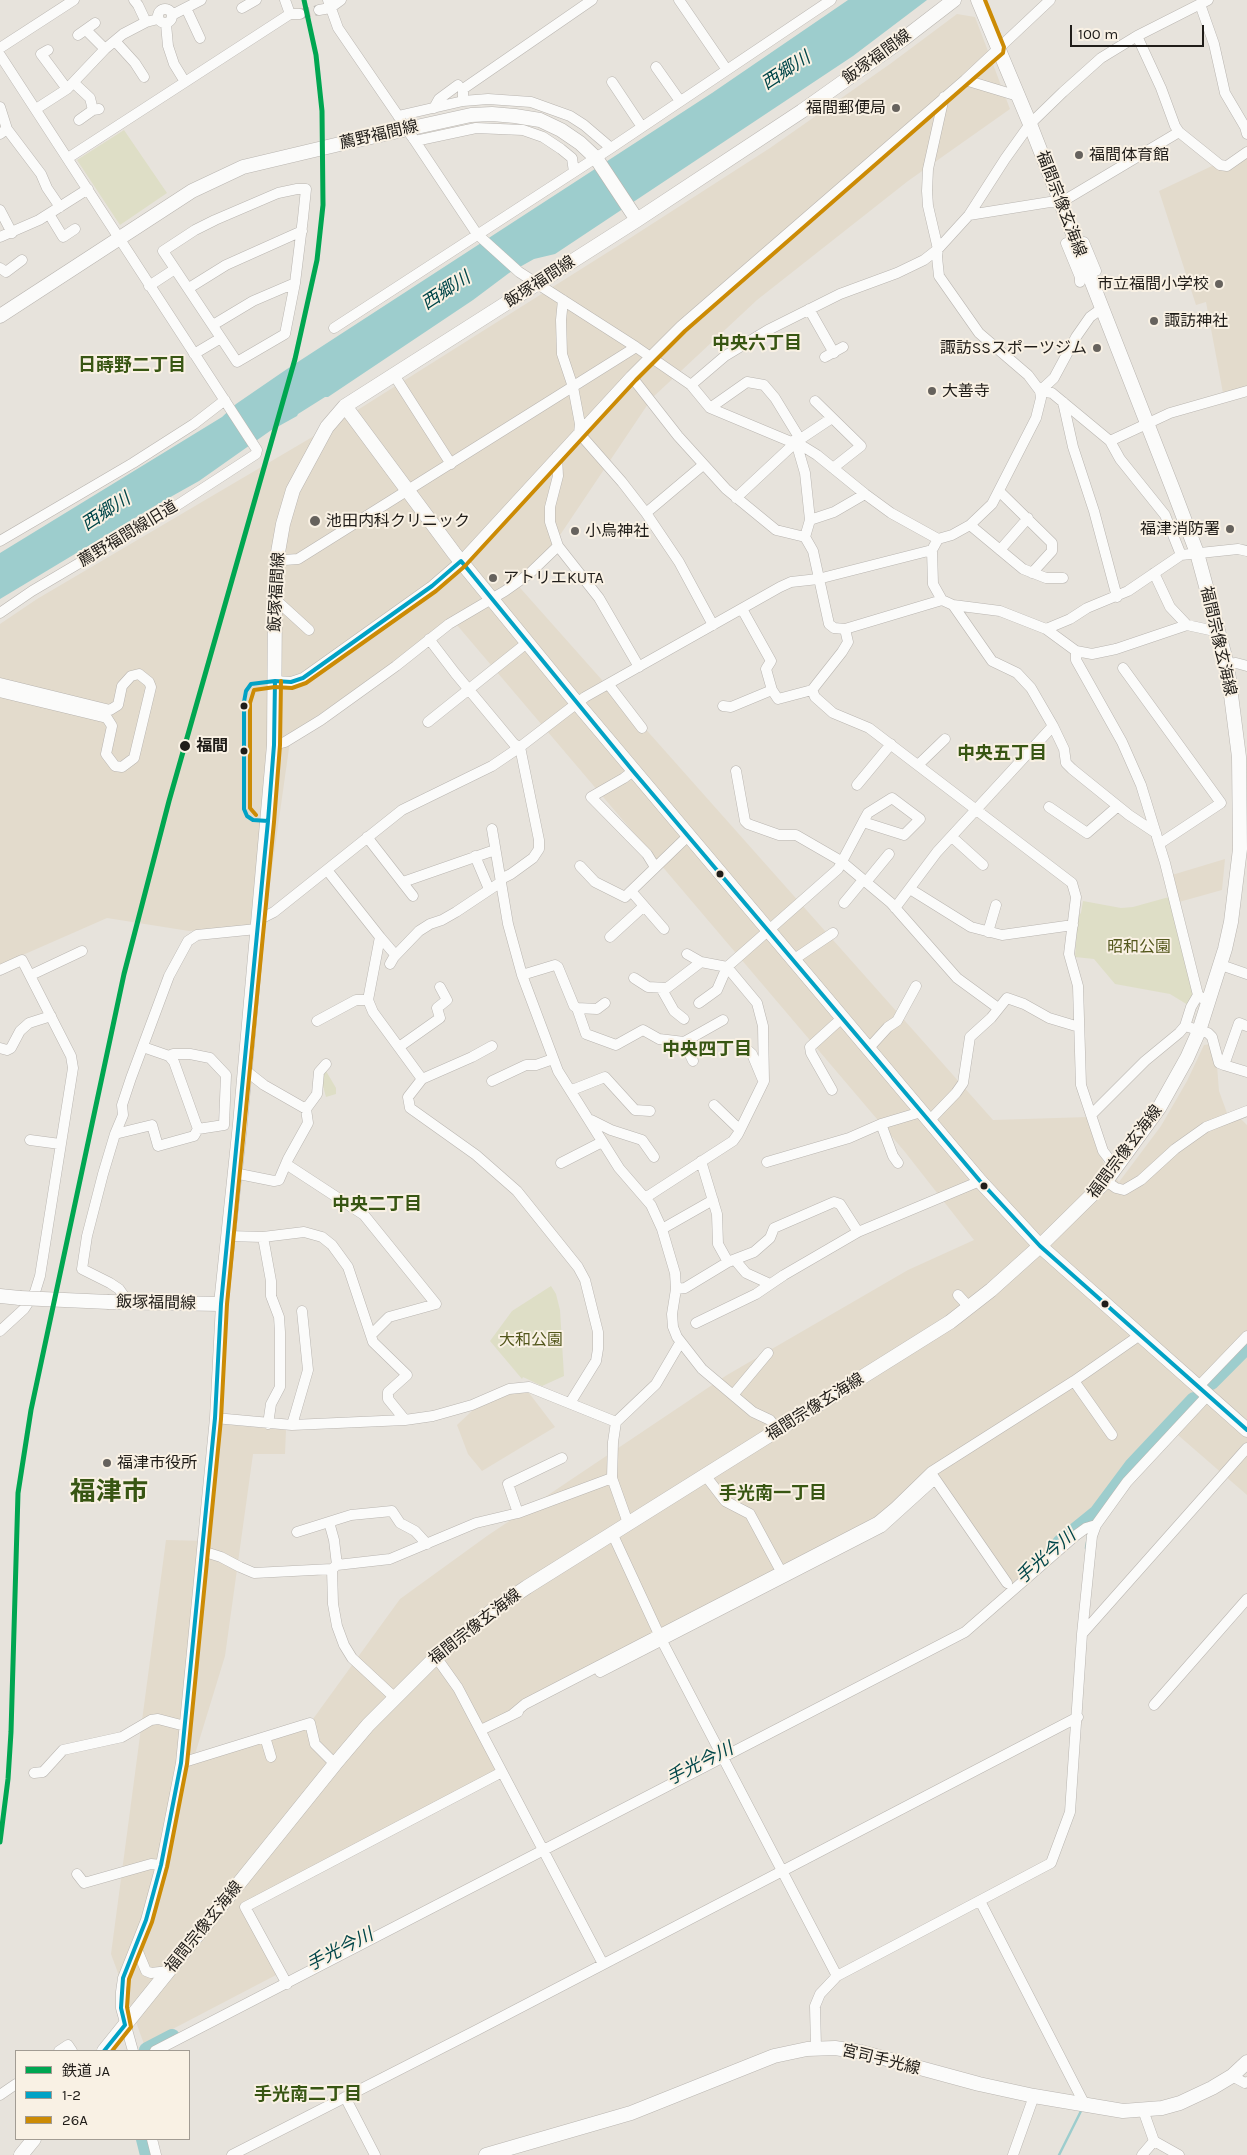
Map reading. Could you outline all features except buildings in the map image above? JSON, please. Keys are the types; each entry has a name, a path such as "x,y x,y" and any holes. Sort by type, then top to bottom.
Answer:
{"main road":[{"name":"飯塚福間線","path":"0,1296 129,1303 221,1304 245,1070 274,745 277,558 283,524 293,490 327,427 345,406 538,284 634,215 802,111 902,40 954,0"},
{"name":"福間宗像玄海線","path":"105,2050 335,1764 394,1698 436,1657 500,1605 950,1322 969,1307 1040,1246 1106,1181 1159,1108 1182,1067 1199,1031 1204,999 1221,965 1233,904 1240,849 1240,757 1226,664 1219,632 1196,553 1030,124 978,0"},
{"name":"薦野福間線","path":"0,316 192,191 243,168 471,115 492,114 540,120 561,130 580,142 598,161 634,215"},
{"path":"345,406 461,561 577,703 980,1182 1040,1246 1247,1430"},
{"name":"宮司手光線","path":"486,2155 631,2113 774,2056 792,2051 816,2048 835,2048 861,2052 924,2070 1034,2096 1123,2111 1143,2110 1180,2103 1232,2076 1247,2062"},
{"path":"21,2155 33,2140"}],"street":[{"path":"0,48 74,0"},
{"path":"185,82 174,64 158,12 163,9 170,10 172,14 200,0"},
{"path":"242,8 256,0"},
{"path":"68,158 185,82 295,14 285,0"},
{"path":"320,10 329,4 341,0"},
{"path":"434,108 439,99 580,0"},
{"path":"460,102 463,89 592,0"},
{"path":"679,0 727,70"},
{"path":"334,328 479,237 574,172 598,161 611,148 832,0"},
{"path":"275,680 290,682 303,678 432,586 461,561 580,433 630,376 680,326 965,80 1050,0"},
{"path":"129,1 146,22"},
{"path":"691,385 725,356 768,330 869,282 897,273 924,260 938,249 969,214 1030,124 1101,58 1137,36 1204,2 1225,93 1246,129"},
{"path":"329,4 338,28 479,237 520,272 691,385 710,408 789,441 796,442 817,454 864,494 891,513 938,539 952,535 970,525 989,508 1000,492 1036,418 1042,398 1040,391 1028,375 979,333 939,276 938,249 928,206 927,184 928,169 944,97"},
{"path":"186,8 200,38"},
{"path":"36,109 70,86 115,41 146,22 162,21"},
{"path":"87,29 105,49"},
{"path":"1137,36 1179,132 1220,165 1227,166 1247,152"},
{"path":"115,41 135,63 144,77"},
{"path":"41,54 70,86 90,98 96,110 79,120"},
{"path":"0,55 226,403 133,463 0,541"},
{"path":"656,67 680,101"},
{"path":"965,80 1018,96"},
{"path":"612,82 642,127"},
{"path":"458,85 460,102"},
{"path":"400,119 460,102 488,99 532,102 570,116 584,125 611,148"},
{"path":"0,107 4,132 37,168 60,207"},
{"path":"414,139 476,128 523,130 543,137 572,158 574,172"},
{"path":"969,214 1050,202 1060,203 1179,132"},
{"path":"0,236 50,214 88,189"},
{"path":"306,189 302,232 285,334 238,362 163,251 195,230 278,193 306,189"},
{"path":"0,210 12,232"},
{"path":"50,214 63,237 75,229"},
{"path":"188,288 226,264 302,232"},
{"path":"1084,242 1096,271"},
{"path":"1066,243 1080,282"},
{"path":"1074,262 1090,256"},
{"path":"0,268 6,272 22,260"},
{"path":"149,286 176,269"},
{"path":"213,325 253,301 295,283"},
{"path":"564,300 562,354 573,387 580,433 646,513 679,562 713,625"},
{"path":"809,309 834,352"},
{"path":"1040,391 1054,378 1080,330 1090,317 1101,309"},
{"path":"194,354 222,338"},
{"path":"277,558 298,560 636,347"},
{"path":"394,375 451,464"},
{"path":"630,376 703,465 736,498 776,530 805,537"},
{"path":"710,408 747,382 764,386 775,398 797,434 796,442 805,474 810,520 805,537 813,551 829,624 834,628 845,628 942,600"},
{"path":"1040,391 1052,393 1110,441 1120,459 1165,515 1181,555"},
{"path":"1110,441 1170,413 1247,391"},
{"path":"815,401 861,446 833,468"},
{"path":"1063,402 1073,447 1094,510 1117,597"},
{"name":"薦野福間線旧道","path":"0,613 32,591 176,506 256,450 226,403"},
{"path":"736,498 796,442 832,418"},
{"path":"557,456 558,476 550,507 550,522 558,546 595,592 639,667"},
{"path":"646,513 703,465"},
{"path":"1000,492 1050,539 1052,551 1032,573"},
{"path":"810,520 834,512 864,494"},
{"path":"1000,550 1028,518"},
{"path":"970,525 1023,569 1046,578 1063,578"},
{"path":"938,539 932,550 933,584 942,600 953,605 1000,611 1046,629 1076,651 1092,654 1116,649 1186,625 1219,632"},
{"path":"274,745 285,742 321,720 396,666 456,619 492,599 529,574 558,546"},
{"path":"1046,629 1070,619 1087,608 1117,597 1181,555 1246,549"},
{"path":"129,1303 119,1289 82,1270 87,1236 115,1134 123,1115 122,1105 169,976 188,941 197,935 258,924 402,810 471,777 520,747 577,703 791,582 818,579 932,550"},
{"path":"1154,573 1170,607 1186,625"},
{"path":"275,599 309,630"},
{"path":"953,605 992,661 1018,673 1031,688 1064,749 1066,763 1118,806 1156,833"},
{"path":"742,609 771,661 766,669 772,690 778,699 812,690 848,642 845,628"},
{"path":"429,639 468,690 514,744 520,747"},
{"path":"428,722 528,642"},
{"path":"1076,651 1076,660 1122,742 1137,777 1156,833 1204,999 1192,1006 1184,1026 1145,1061 1091,1115"},
{"path":"1226,664 1236,663 1247,666"},
{"path":"1123,668 1223,806 1159,844"},
{"path":"0,683 110,710 118,705 122,686 131,676 139,674 152,687 134,758 122,767 115,766 106,754 112,726 107,718 0,692"},
{"path":"609,685 642,728"},
{"path":"723,706 731,707 772,690"},
{"path":"812,690 815,697 833,713 870,728 1072,884 1076,897 1070,954 1078,986 1081,1084 1103,1151 1116,1168"},
{"path":"895,908 937,852 1053,726"},
{"path":"918,764 945,739"},
{"path":"857,785 891,744"},
{"path":"390,964 419,931 456,912 512,874 539,850 539,840 520,747"},
{"path":"633,771 591,797 647,854 655,867"},
{"path":"736,771 745,820 748,824 779,835 796,834 841,861 895,908 957,978 998,1008"},
{"path":"699,1004 717,990 727,967 838,869 868,813 892,798 920,819 904,835 864,822"},
{"path":"1049,807 1088,833 1118,806"},
{"path":"492,829 508,924 522,975 558,1071 572,1090 619,1168 651,1205 662,1230 675,1274 676,1289 672,1314 673,1327 680,1343 702,1369 753,1412 770,1420 778,1430"},
{"path":"580,866 595,882 625,896 688,836"},
{"path":"368,837 413,896"},
{"path":"952,837 984,865"},
{"path":"402,882 496,850"},
{"path":"844,902 889,854"},
{"path":"475,856 489,889"},
{"path":"327,870 392,951"},
{"path":"910,889 971,927 988,932 1008,934 1073,925"},
{"path":"631,891 664,929"},
{"path":"988,932 996,905"},
{"path":"610,937 644,906"},
{"path":"793,960 833,933"},
{"path":"380,937 368,1000 373,1012 422,1079"},
{"path":"645,1198 733,1141 764,1081 761,1014 757,1003 727,967 701,962 687,954"},
{"path":"31,975 78,957"},
{"path":"0,970 22,960 70,1056 73,1068 45,1249 35,1292 24,1309 0,1331"},
{"path":"634,978 643,986 661,988 671,985 701,962"},
{"path":"522,975 555,965 558,967 571,1003 577,1008 586,1034 616,1046 643,1030 659,1039 684,1042 722,1020"},
{"path":"1221,965 1247,974"},
{"path":"868,1049 888,1027 897,1021 916,986"},
{"path":"399,1047 440,1018 437,1008 447,1000 440,987"},
{"path":"661,988 674,1011 684,1019"},
{"path":"767,1162 849,1138 881,1124 925,1116 956,1093 963,1083 970,1037 1007,998 1024,1004 1049,1018 1079,1027"},
{"path":"317,1021 356,1000 368,1000"},
{"path":"577,1008 597,1009 605,1003"},
{"path":"0,1048 7,1050 11,1048 20,1031 29,1023 50,1016"},
{"path":"832,1090 811,1053 810,1047 842,1018"},
{"path":"1224,1065 1239,1024 1247,1026"},
{"path":"1184,1026 1208,1033 1212,1037 1218,1063 1247,1072"},
{"path":"684,1042 692,1061"},
{"path":"742,1045 752,1054 764,1081"},
{"path":"492,1046 422,1079 408,1097 410,1108 476,1156 517,1191 578,1267 585,1280 598,1332 598,1349 596,1361 570,1403"},
{"path":"115,1134 152,1125 158,1146 194,1136 198,1129 174,1062 169,1056 143,1047"},
{"path":"169,1056 174,1054 190,1054 210,1058 226,1075 224,1125 198,1129"},
{"path":"492,1081 526,1065 536,1065 554,1059"},
{"path":"234,1173 274,1181 279,1180 308,1123 306,1109 317,1094 319,1072 326,1064"},
{"path":"245,1070 264,1085 306,1109"},
{"path":"572,1090 605,1077 635,1110 650,1111"},
{"path":"714,1105 740,1130"},
{"path":"1106,1181 1116,1188 1124,1190 1141,1180 1175,1149 1206,1127 1247,1111"},
{"path":"590,1120 611,1130 642,1140 654,1157"},
{"path":"881,1124 893,1156 898,1163"},
{"path":"30,1140 60,1144"},
{"path":"561,1163 602,1142"},
{"path":"701,1161 717,1214 718,1244 732,1261 746,1273 770,1284"},
{"path":"286,1164 364,1215 436,1304 389,1316 372,1334"},
{"path":"696,1323 756,1294 858,1232 980,1182"},
{"path":"662,1230 713,1200"},
{"path":"676,1289 685,1288 764,1245 770,1238 774,1228 834,1202 840,1204 858,1232"},
{"path":"228,1236 263,1237 304,1232 322,1237 332,1245 348,1267 372,1334 373,1342 407,1375 388,1392 388,1400 404,1420"},
{"path":"263,1237 271,1282 271,1296 279,1317 282,1375 280,1387 271,1404 268,1424"},
{"path":"958,1295 969,1307"},
{"path":"133,2050 120,2008 121,1992 123,1978 136,1947 161,1865 181,1763 215,1418 221,1304"},
{"path":"292,1425 308,1370 302,1311"},
{"path":"481,1730 528,1709 586,1676 843,1543 884,1517 933,1476 1140,1335"},
{"path":"816,2048 815,2006 820,1994 837,1976 1051,1863 1070,1812 1090,1545 1096,1525 1132,1476 1247,1336"},
{"path":"628,1523 612,1478 613,1442 616,1422 656,1384 680,1343"},
{"path":"732,1395 768,1353"},
{"path":"1074,1381 1112,1435"},
{"path":"215,1418 292,1425 404,1420 433,1416 472,1405 509,1389 529,1387 616,1422"},
{"path":"1082,1634 1247,1448"},
{"path":"518,1513 508,1484 562,1458"},
{"path":"705,1475 725,1501 750,1514 783,1575"},
{"path":"933,1476 1007,1583"},
{"path":"202,1551 221,1556 240,1568 254,1573 335,1567 390,1558 476,1523 518,1513 612,1478"},
{"path":"296,1532 350,1515 392,1512 400,1523 415,1531 427,1544"},
{"path":"329,1522 334,1540 333,1604 337,1626 344,1645 352,1658 394,1698"},
{"path":"158,2050 284,1981 721,1755 965,1632 1075,1536 1086,1528 1096,1525"},
{"path":"612,1533 661,1637 837,1976"},
{"path":"1154,1705 1247,1599"},
{"path":"436,1657 458,1688 481,1730 603,1964"},
{"path":"232,2155 477,2030 1078,1717"},
{"path":"34,1773 43,1772 63,1750 122,1737 151,1720 158,1719 185,1726"},
{"path":"181,1763 310,1723 315,1744 335,1764"},
{"path":"265,1737 270,1758"},
{"path":"284,1981 245,1907 502,1772"},
{"path":"77,1874 84,1883 151,1864 161,1865"},
{"path":"980,1901 1085,2105"},
{"path":"136,1947 146,1971 151,1973 169,1971"},
{"path":"62,2050 68,2046 71,2050"},
{"path":"1232,2076 1245,2083 1247,2082"},
{"path":"0,2095 15,2085"},
{"path":"1013,2155 1034,2096"},
{"path":"345,2097 375,2155"},
{"path":"1143,2110 1154,2141 1179,2155"},
{"path":"152,2140 156,2155"},
{"path":"1142,2155 1154,2141"}],"shaded area":[{"path":"957,14 975,17 1010,109 908,181 757,300 652,398 554,544 514,581 993,1120 1088,1117 1104,1164 1119,1182 1161,1126 1187,1081 1204,1045 1211,1044 1217,1066 1219,1091 1227,1113 1240,1118 1247,1125 1247,1495 1171,1429 1097,1512 1012,1583 932,1469 882,1516 476,1730 498,1770 242,1906 276,1975 144,2044 111,1954 166,1540 207,1541 219,1424 286,1430 285,1454 253,1454 225,1656 192,1764 313,1719 400,1599 487,1536 727,1375 908,1270 974,1240 905,1152 451,618 394,663 291,734 267,904 248,926 189,931 107,918 0,965 0,624 37,599 348,416 624,242 770,148 890,64"},
{"name":"市立福間小学校","path":"1247,157 1247,388 1223,393 1206,302 1196,305 1159,191 1214,165"},
{"path":"1225,859 1222,890 1179,902 1172,875"},
{"path":"513,1393 529,1393 555,1427 482,1471 468,1454 457,1425 474,1409"}],"green space":[{"path":"124,130 167,193 120,225 77,160"},
{"name":"昭和公園","path":"1169,897 1194,995 1188,1005 1170,994 1115,984 1094,959 1075,957 1078,916 1081,913 1083,901 1121,908 1133,907"},
{"path":"326,1071 336,1088 336,1094 326,1097 323,1086 323,1074"},
{"name":"大和公園","path":"551,1286 556,1294 560,1310 564,1376 542,1386 523,1377 522,1379 490,1341 512,1311"}],"water":[{"name":"西郷川","path":"848,0 927,0 853,56 555,254 534,259 509,273 473,300 328,397 325,397 270,431 199,481 0,599 0,553 222,417 236,404 287,369 712,93"}],"waterway":[{"name":"手光今川","path":"1211,1382 1247,1346"},
{"name":"手光今川","path":"1060,1543 1097,1513 1132,1466 1194,1400"},
{"path":"1086,1548 1088,1537"},
{"name":"手光今川","path":"147,2050 172,2037"},
{"path":"1059,2155 1082,2109"},
{"name":"手光今川","path":"144,2140 148,2155"}],"tunnel":[{"path":"300,14 319,10"}],"rail line":[{"name":"JA","path":"0,1842 8,1779 11,1732 18,1493 31,1410 124,974 169,801 295,359 317,260 323,205 322,111 316,55 304,0"}],"transit line":[{"name":"26A","path":"256,815 250,808 250,703 254,690 275,687 292,688 306,683 436,591 465,566 636,380 685,331 1003,53 1004,47 985,0"},
{"name":"1-2","path":"268,821 253,820 247,816 244,809 244,702 246,691 251,684 275,681 291,682 303,678 432,586 461,561 633,771 980,1181 1040,1246 1247,1430"},
{"name":"1-2","path":"105,2050 125,2025 121,2008 123,1978 146,1920 161,1865 181,1763 215,1418 221,1304 268,821 274,745 275,681"},
{"name":"26A","path":"113,2050 131,2027 127,2007 129,1979 152,1922 167,1867 187,1764 221,1419 227,1304 274,822 280,745 281,681"}],"place":[{"name":"福間郵便局","path":"896,108"},
{"name":"福間体育館","path":"1079,155"},
{"name":"市立福間小学校","path":"1219,284"},
{"name":"諏訪神社","path":"1154,321"},
{"name":"諏訪SSスポーツジム","path":"1097,348"},
{"name":"大善寺","path":"932,391"},
{"name":"池田内科クリニック","path":"315,521"},
{"name":"福津消防署","path":"1230,529"},
{"name":"小烏神社","path":"575,531"},
{"name":"アトリエKUTA","path":"493,578"},
{"name":"福間","path":"185,746"},
{"name":"福津市役所","path":"107,1463"}],"district":[{"name":"中央六丁目","path":"757,344"},
{"name":"日蒔野二丁目","path":"132,366"},
{"name":"中央五丁目","path":"1002,754"},
{"name":"中央四丁目","path":"707,1050"},
{"name":"中央二丁目","path":"377,1205"},
{"name":"福津市","path":"109,1493"},
{"name":"手光南一丁目","path":"773,1494"},
{"name":"手光南二丁目","path":"308,2095"}]}
